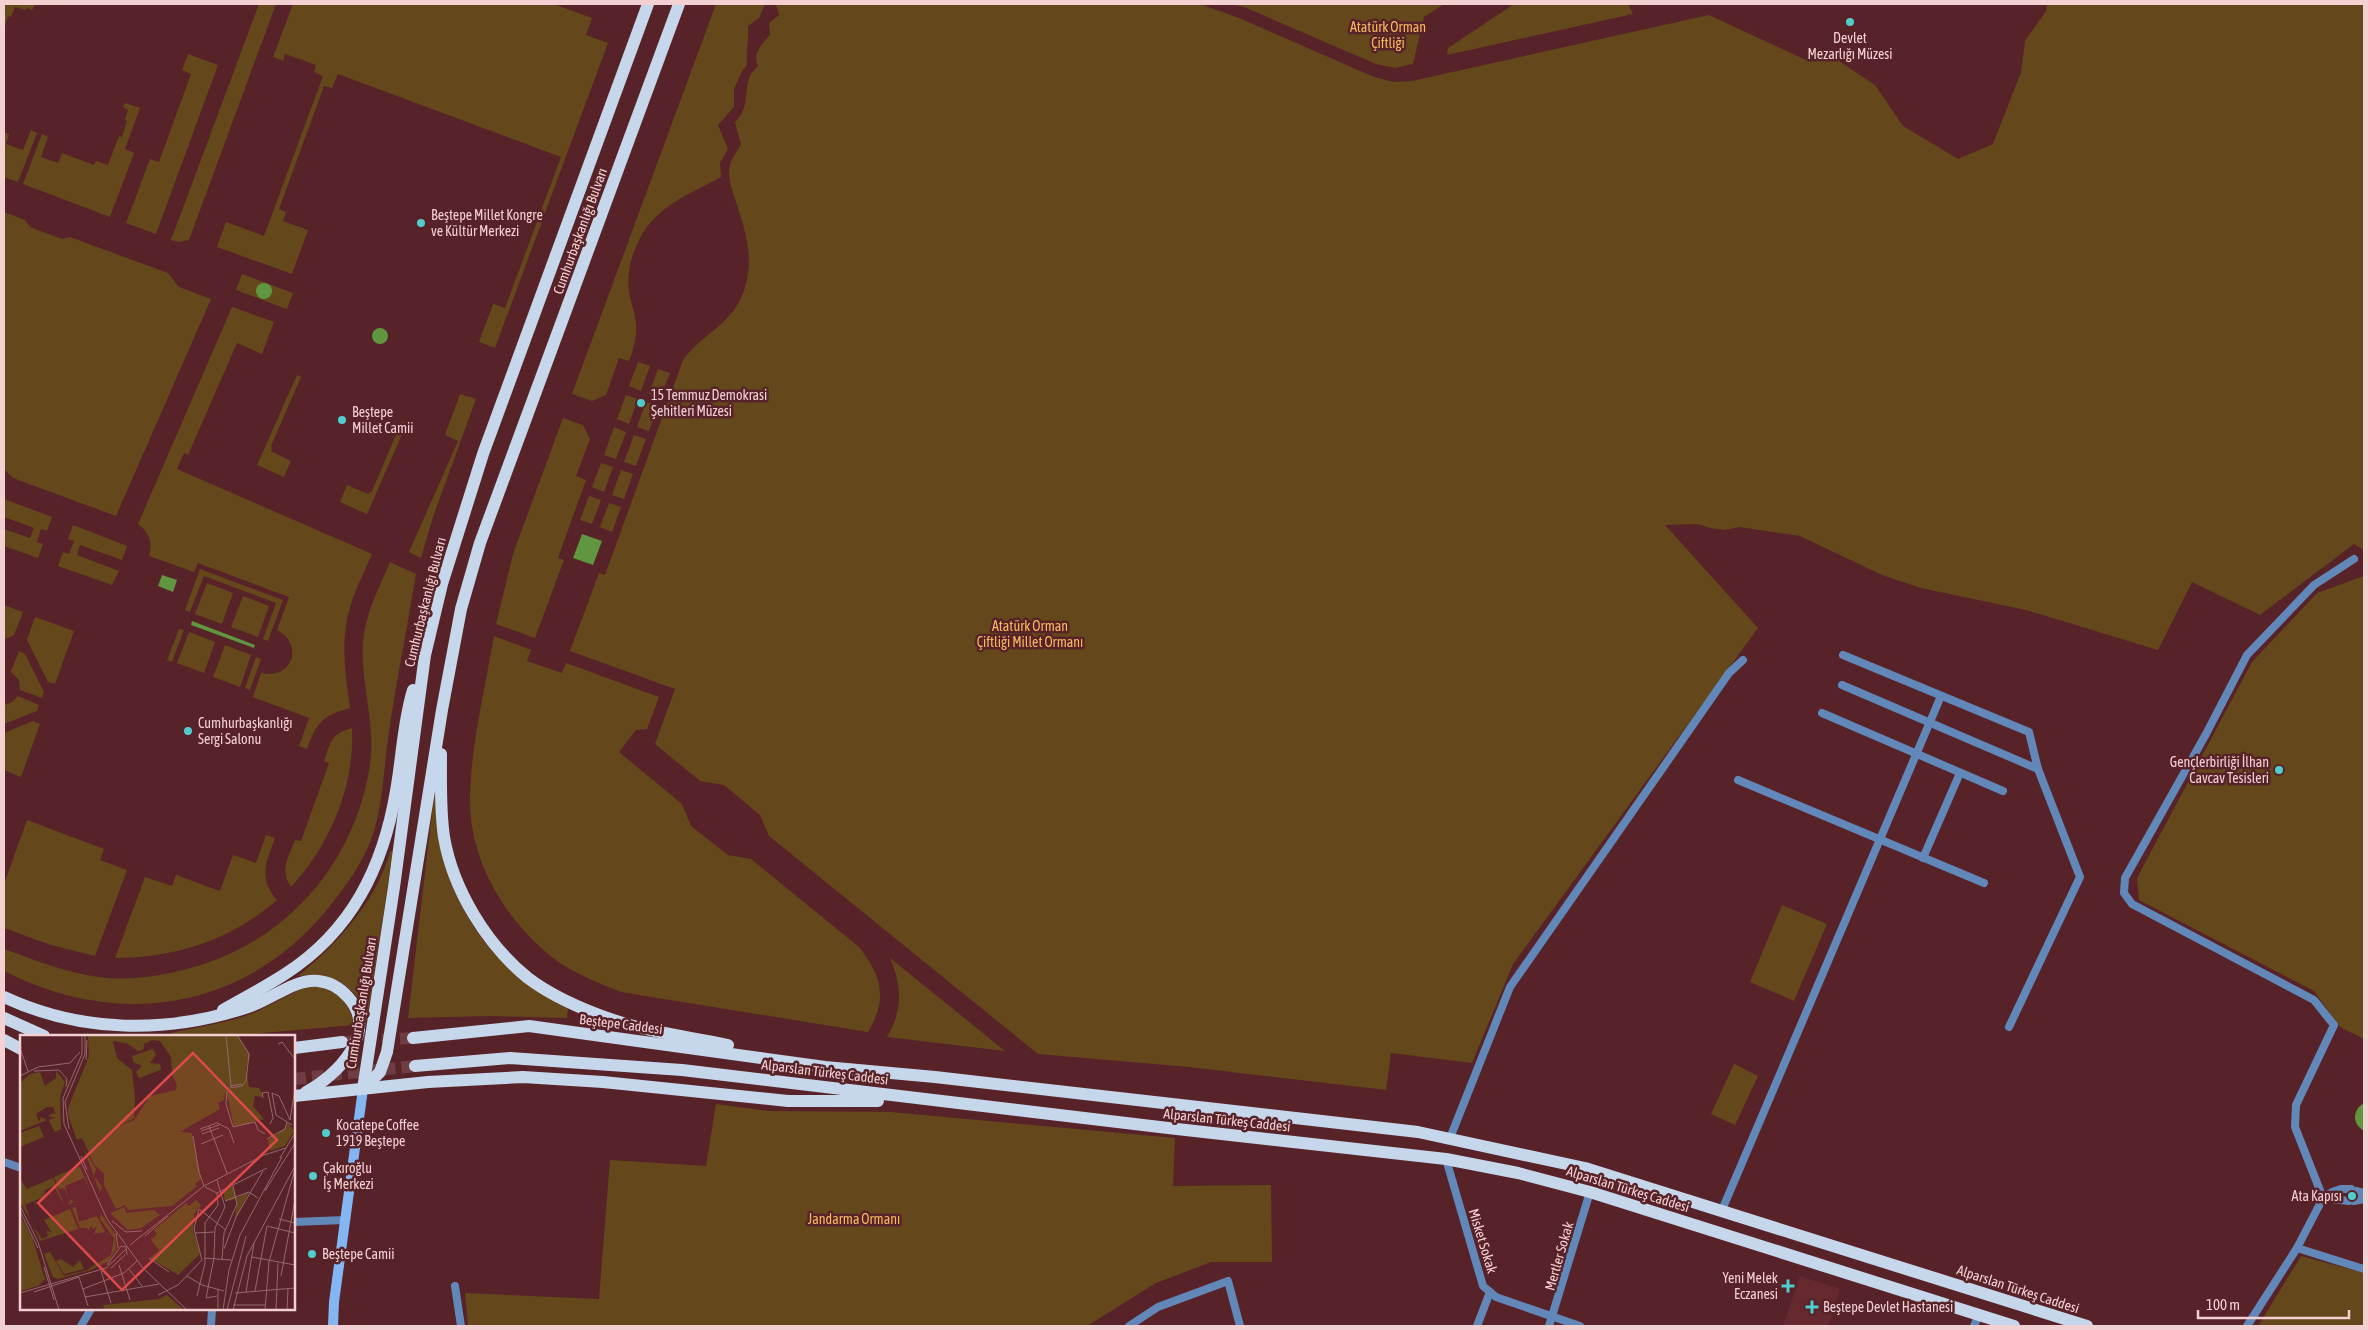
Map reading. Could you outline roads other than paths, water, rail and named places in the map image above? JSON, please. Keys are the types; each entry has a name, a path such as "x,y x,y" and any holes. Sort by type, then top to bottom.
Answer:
{"main road":[{"name":"Cumhurbaşkanlığı Bulvarı","path":"363,1089 394,887 425,655 445,575 484,454 648,4"},
{"name":"Cumhurbaşkanlığı Bulvarı","path":"363,1089 380,1072 387,1052 442,710 462,609 480,542 679,4"},
{"path":"206,1019 287,973 336,930 361,897 379,861 392,816 411,698 425,655"},
{"path":"442,710 442,809 444,838 451,864 471,908 486,933 528,978 574,1004 615,1021 825,1067"},
{"path":"4,996 26,1007 70,1019 98,1023 165,1026 206,1019 260,1003 302,982 321,981 339,988 352,1001 357,1010 359,1020 354,1048 344,1063 328,1078 296,1096"},
{"path":"4,1018 42,1035"},
{"name":"Beştepe Caddesi","path":"413,1038 528,1026 825,1067"},
{"path":"4,1040 20,1049"},
{"path":"295,1048 342,1042"},
{"name":"Alparslan Türkeş Caddesi","path":"415,1066 510,1058 682,1070 926,1100 1446,1159 1518,1173 1590,1192 2014,1326"},
{"name":"Alparslan Türkeş Caddesi","path":"825,1067 1181,1105 1418,1132 1450,1138 1585,1168 2087,1326"},
{"path":"296,1096 428,1082 523,1077 603,1082 788,1100 926,1100"},
{"path":"333,1326 334,1302 363,1089"}],"street":[{"path":"2323,1198 2295,1127 2296,1105 2334,1025 2314,1000 2132,904 2124,893 2125,878 2206,734 2247,655 2314,586 2354,559"},
{"path":"1843,655 2029,732 2038,768 2080,877 2009,1027"},
{"path":"1450,1138 1510,986 1602,851 1729,674 1743,660"},
{"path":"1842,685 2038,768"},
{"path":"1722,1210 1882,840 1941,696"},
{"path":"1822,713 2003,791"},
{"path":"1923,858 1960,773"},
{"path":"1738,780 1984,883"},
{"name":"Misket Sokak","path":"1446,1159 1484,1286 1496,1297 1580,1326"},
{"path":"4,1162 20,1168"},
{"path":"2247,1326 2297,1248 2323,1198 2336,1190 2357,1191"},
{"name":"Mertler Sokak","path":"1550,1326 1554,1318 1590,1192"},
{"path":"2323,1198 2351,1201 2364,1199"},
{"path":"295,1222 345,1220"},
{"path":"2297,1248 2364,1269"},
{"path":"1129,1326 1158,1307 1228,1281 1240,1326"},
{"path":"455,1286 461,1326"},
{"path":"1478,1326 1490,1292"},
{"path":"81,1326 90,1310"},
{"path":"211,1326 212,1310"},
{"path":"1974,1326 1979,1314"}],"tunnel":[{"path":"346,1042 413,1038"},
{"path":"295,1079 415,1066"}],"place":[{"name":"Devlet Mezarlığı Müzesi","path":"1850,22"},
{"name":"Beştepe Millet Kongre ve Kültür Merkezi","path":"421,223"},
{"name":"15 Temmuz Demokrasi Şehitleri Müzesi","path":"641,403"},
{"name":"Beştepe Millet Camii","path":"342,420"},
{"name":"Cumhurbaşkanlığı Sergi Salonu","path":"188,731"},
{"name":"Gençlerbirliği İlhan Cavcav Tesisleri","path":"2279,770"},
{"name":"Kocatepe Coffee 1919 Beştepe","path":"326,1133"},
{"name":"Çakıroğlu İş Merkezi","path":"313,1176"},
{"name":"Ata Kapısı","path":"2352,1196"},
{"name":"Beştepe Camii","path":"312,1254"},
{"name":"Yeni Melek Eczanesi","path":"1788,1286"},
{"name":"Beştepe Devlet Hastanesi","path":"1812,1307"}],"park label":[{"name":"Atatürk Orman Çiftliği","path":"1388,36"},
{"name":"Atatürk Orman Çiftliği Millet Ormanı","path":"1030,634"},
{"name":"Jandarma Ormanı","path":"854,1219"}]}
